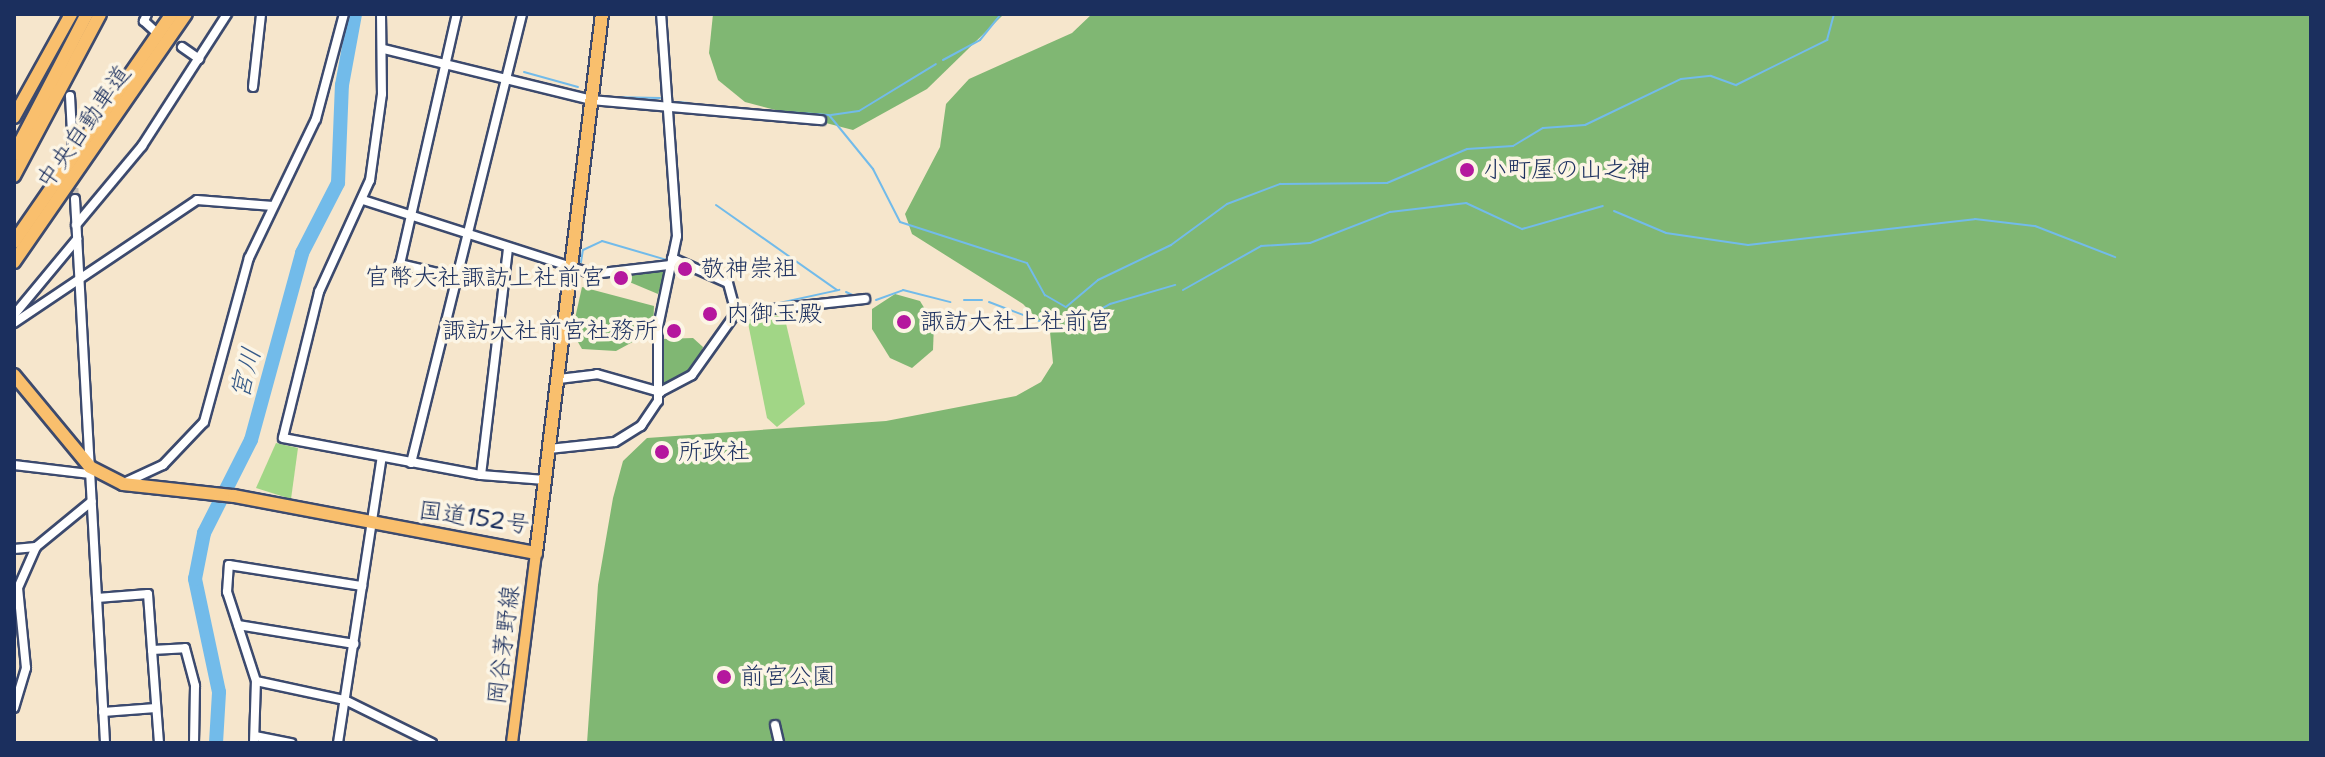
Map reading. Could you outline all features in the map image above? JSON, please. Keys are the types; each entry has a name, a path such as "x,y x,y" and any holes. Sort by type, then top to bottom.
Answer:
{"highway":[{"path":"14,117 71,14"},
{"path":"14,154 89,14"},
{"path":"14,164 89,14"},
{"path":"14,176 100,14"},
{"name":"中央自動車道","path":"14,242 172,14"},
{"name":"中央自動車道","path":"14,262 186,14"},
{"name":"国道152号","path":"14,375 90,470 123,484 234,496 536,553 602,14"}],"main road":[{"name":"岡谷茅野線","path":"512,743 536,553"}],"street":[{"path":"147,14 144,21 156,32"},
{"path":"76,225 93,213 227,14"},
{"path":"253,87 261,14"},
{"path":"123,484 163,465 204,422 249,258 316,119 344,14"},
{"path":"381,14 384,49 363,200 319,292 283,438 481,475 545,480"},
{"path":"454,277 400,264 448,66 457,14"},
{"path":"411,463 464,233 511,82 522,14"},
{"path":"549,449 615,442 650,417 660,392 658,327 671,261 677,187 661,14"},
{"path":"182,47 199,59"},
{"path":"384,49 592,100 821,120"},
{"path":"70,96 73,152"},
{"path":"75,199 105,743"},
{"path":"14,323 197,200 273,206"},
{"path":"363,200 508,248 609,277 671,261 728,283 736,313"},
{"path":"14,315 77,239"},
{"path":"481,475 508,248"},
{"path":"559,379 597,374 660,392 692,375 736,313 865,299"},
{"path":"338,743 382,457"},
{"path":"14,465 90,470"},
{"path":"14,708 26,668 18,588 36,547 92,501"},
{"path":"14,549 36,547"},
{"path":"291,743 254,740 256,681 227,592 229,565 362,586"},
{"path":"97,598 148,594 159,743"},
{"path":"238,625 354,644"},
{"path":"152,650 185,648 195,686 194,743"},
{"path":"256,681 345,700 432,743"},
{"path":"103,712 156,708"},
{"path":"775,725 779,743"}],"green space":[{"path":"713,14 1004,14 927,89 853,130 745,102 718,80 709,53"},
{"path":"1092,14 2311,14 2311,743 587,743 598,585 613,498 623,461 647,438 886,421 1016,396 1041,382 1053,363 1050,332 1023,304 912,234 905,214 940,147 946,104 969,79 1072,33"},
{"path":"666,270 658,294 627,281 629,274"},
{"path":"582,287 654,306 653,331 616,351 582,349 572,332"},
{"path":"895,294 920,301 934,324 933,350 912,368 890,358 872,329 872,309"},
{"path":"784,315 805,404 777,427 767,418 747,318"},
{"path":"693,338 703,347 697,365 662,386 661,339"},
{"path":"276,443 298,448 291,499 256,488"}],"waterway":[{"name":"宮川","path":"216,743 219,692 195,579 204,533 251,440 302,253 338,183 342,85 355,14"},
{"path":"943,60 980,40 1001,14"},
{"path":"718,107 829,115 873,169 900,222 1027,263 1045,295 1066,307 1098,280 1171,245 1227,204 1280,184 1387,183 1467,149 1513,146 1543,128 1585,125 1681,79 1711,76 1736,85 1827,40 1834,14"},
{"path":"831,115 859,111 936,64"},
{"path":"524,72 578,87"},
{"path":"610,97 660,98"},
{"path":"678,102 689,103"},
{"path":"1183,290 1261,246 1310,243 1390,212 1466,203 1522,229 1603,206"},
{"path":"716,205 837,290"},
{"path":"1614,211 1666,233 1748,245 1975,219 2035,226 2115,257"},
{"path":"581,262 583,250 602,241 667,260"},
{"path":"731,281 735,294"},
{"path":"989,302 1063,330 1110,304 1175,285"},
{"path":"770,305 839,290"},
{"path":"876,300 903,290 950,302"},
{"path":"846,292 855,296"},
{"path":"964,300 982,300"}],"tunnel":[{"path":"63,14 66,51"},
{"path":"74,176 75,199"}],"place":[{"name":"小町屋の山之神","path":"1467,170"},
{"name":"敬神崇祖","path":"685,269"},
{"name":"官幣大社諏訪上社前宮","path":"621,278"},
{"name":"内御玉殿","path":"710,314"},
{"name":"諏訪大社上社前宮","path":"904,322"},
{"name":"諏訪大社前宮社務所","path":"674,331"},
{"name":"所政社","path":"662,452"},
{"name":"前宮公園","path":"724,677"}]}
